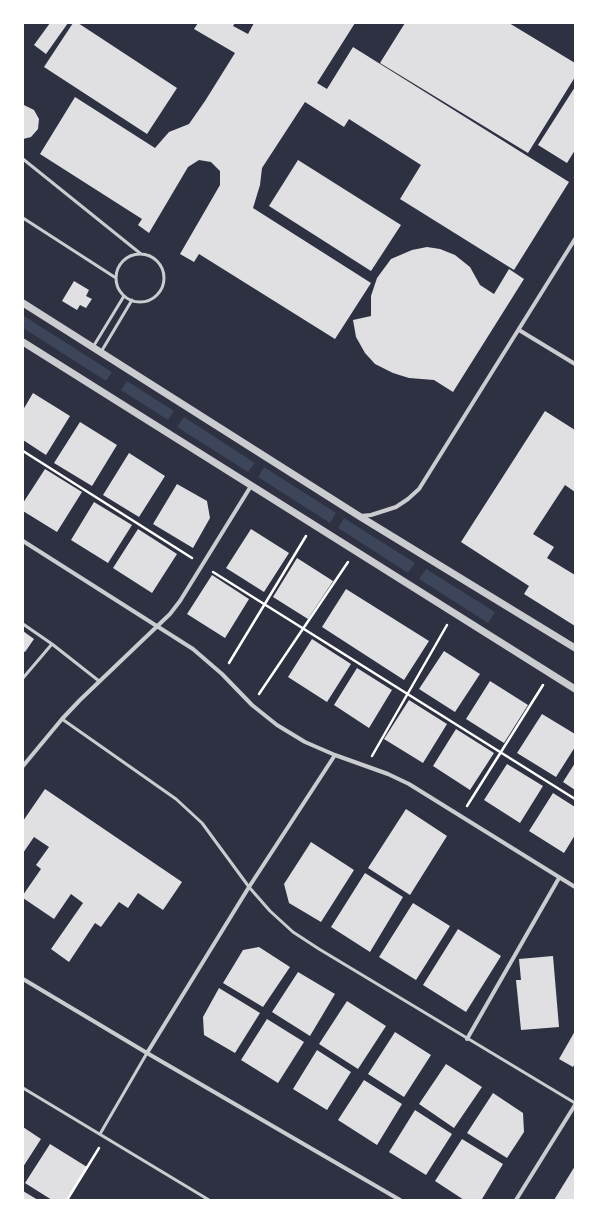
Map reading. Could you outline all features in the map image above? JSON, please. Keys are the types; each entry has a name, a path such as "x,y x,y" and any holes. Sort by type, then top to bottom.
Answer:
{"street":[{"path":"359,516 372,515 396,507 408,499 418,489 575,239"},
{"path":"23,304 359,516 575,648"},
{"path":"519,330 575,364"},
{"path":"23,342 575,689"},
{"path":"23,766 62,720 99,681 158,626 180,601 251,486"},
{"path":"23,541 193,649 222,674 252,705 277,725 299,739 335,755 367,765 409,784 575,887"},
{"path":"147,1053 249,888 335,755"},
{"path":"467,1039 559,878"},
{"path":"23,979 400,1200"},
{"path":"516,1200 575,1104"}],"lane":[{"path":"23,159 141,254"},
{"path":"23,218 116,278"},
{"path":"141,254 149,255 162,266 164,282 156,297 140,302 124,296 117,285 116,278 120,263 133,255 141,254"},
{"path":"93,347 124,296"},
{"path":"101,352 132,300"},
{"path":"23,624 52,644 99,681"},
{"path":"23,678 52,644"},
{"path":"62,720 176,799 202,823 249,888 270,911 293,932 575,1104"},
{"path":"100,1134 147,1053"},
{"path":"23,1088 209,1200"}],"path":[{"path":"23,451 575,799"},
{"path":"222,674 312,525"},
{"path":"252,705 355,552"},
{"path":"367,765 453,613"},
{"path":"460,816 550,674"},
{"path":"67,1200 105,1137"}],"shaded area":[{"path":"24,316 112,372 106,381 23,328"},
{"path":"127,381 174,411 168,420 121,390"},
{"path":"184,417 255,463 248,472 177,427"},
{"path":"264,467 336,513 330,523 258,477"},
{"path":"344,518 415,563 408,573 338,528"},
{"path":"426,569 495,612 488,623 419,579"}],"building":[{"path":"50,23 68,23 46,54 34,45"},
{"path":"73,23 78,23 177,88 147,134 44,67"},
{"path":"198,23 235,23 233,26 248,34 254,23 355,23 317,83 327,89 353,47 569,182 514,270 400,199 421,165 349,119 344,127 305,102 262,168 260,185 253,208 371,283 335,339 199,254 194,262 180,254 220,185 220,171 211,162 199,160 188,167 149,233 138,225 142,219 40,154 75,97 155,148 169,132 189,124 235,53 194,29"},
{"path":"405,23 509,23 575,63 575,77 528,153 380,63"},
{"path":"575,87 575,150 567,163 538,145"},
{"path":"24,105 34,110 39,119 38,129 31,137 23,139 23,106"},
{"path":"298,160 401,225 371,271 269,206"},
{"path":"427,247 440,249 455,255 470,267 480,285 494,294 509,269 524,279 453,392 434,380 409,378 393,373 375,364 365,353 356,337 353,320 371,316 371,296 377,278 391,259 412,250"},
{"path":"74,281 89,290 86,296 92,299 86,308 80,305 77,310 62,301"},
{"path":"33,393 70,416 46,455 23,440 23,410"},
{"path":"545,411 575,430 575,492 565,485 533,534 554,547 547,558 575,575 575,626 524,594 529,586 461,542"},
{"path":"80,422 117,445 92,486 54,463"},
{"path":"129,453 165,476 139,517 103,495"},
{"path":"45,469 82,492 57,532 23,511 23,503"},
{"path":"177,484 207,501 210,518 193,548 153,524"},
{"path":"94,502 132,525 108,563 71,540"},
{"path":"138,529 177,554 152,593 113,568"},
{"path":"251,529 289,553 264,592 226,568"},
{"path":"297,558 333,581 308,619 273,597"},
{"path":"212,575 249,599 225,638 187,614"},
{"path":"346,589 429,641 404,680 322,627"},
{"path":"23,631 34,639 25,652 23,651"},
{"path":"312,639 351,664 327,702 288,677"},
{"path":"444,651 480,674 455,712 419,689"},
{"path":"357,668 392,690 369,728 334,705"},
{"path":"490,681 528,705 504,743 466,719"},
{"path":"409,700 447,724 423,763 384,739"},
{"path":"542,714 575,734 575,747 556,777 517,753"},
{"path":"456,729 494,753 470,790 433,766"},
{"path":"575,763 575,790 563,782"},
{"path":"507,764 543,786 520,823 484,800"},
{"path":"45,789 182,882 163,910 138,893 128,908 119,902 101,927 95,923 69,962 51,949 83,903 71,894 54,919 23,898 23,895 41,869 36,865 49,847 34,837 23,853 23,821"},
{"path":"553,793 575,807 575,835 564,853 529,831"},
{"path":"406,809 447,836 410,895 368,868"},
{"path":"311,842 354,870 321,922 289,903 284,884"},
{"path":"365,873 403,897 370,952 331,927"},
{"path":"413,903 450,926 416,980 379,957"},
{"path":"458,929 501,956 466,1012 423,985"},
{"path":"259,947 290,967 263,1007 223,983 243,950"},
{"path":"553,956 559,1027 521,1030 516,980 521,980 519,959"},
{"path":"298,972 335,994 310,1036 272,1012"},
{"path":"219,988 260,1013 235,1053 204,1035 203,1017"},
{"path":"347,1001 386,1026 358,1069 319,1044"},
{"path":"267,1019 304,1042 278,1083 241,1060"},
{"path":"575,1031 575,1063 573,1067 559,1059"},
{"path":"395,1032 431,1055 404,1097 368,1074"},
{"path":"317,1050 351,1072 327,1110 293,1089"},
{"path":"446,1064 482,1087 454,1128 419,1104"},
{"path":"364,1080 402,1104 377,1145 338,1120"},
{"path":"493,1093 523,1113 524,1132 507,1158 467,1133"},
{"path":"415,1110 452,1134 426,1175 389,1152"},
{"path":"23,1127 41,1139 23,1167"},
{"path":"462,1139 503,1164 482,1199 464,1200 435,1181"},
{"path":"50,1144 87,1167 66,1200 52,1200 25,1183"},
{"path":"575,1166 575,1200 554,1200"},
{"path":"23,1191 38,1200 23,1200"}]}
